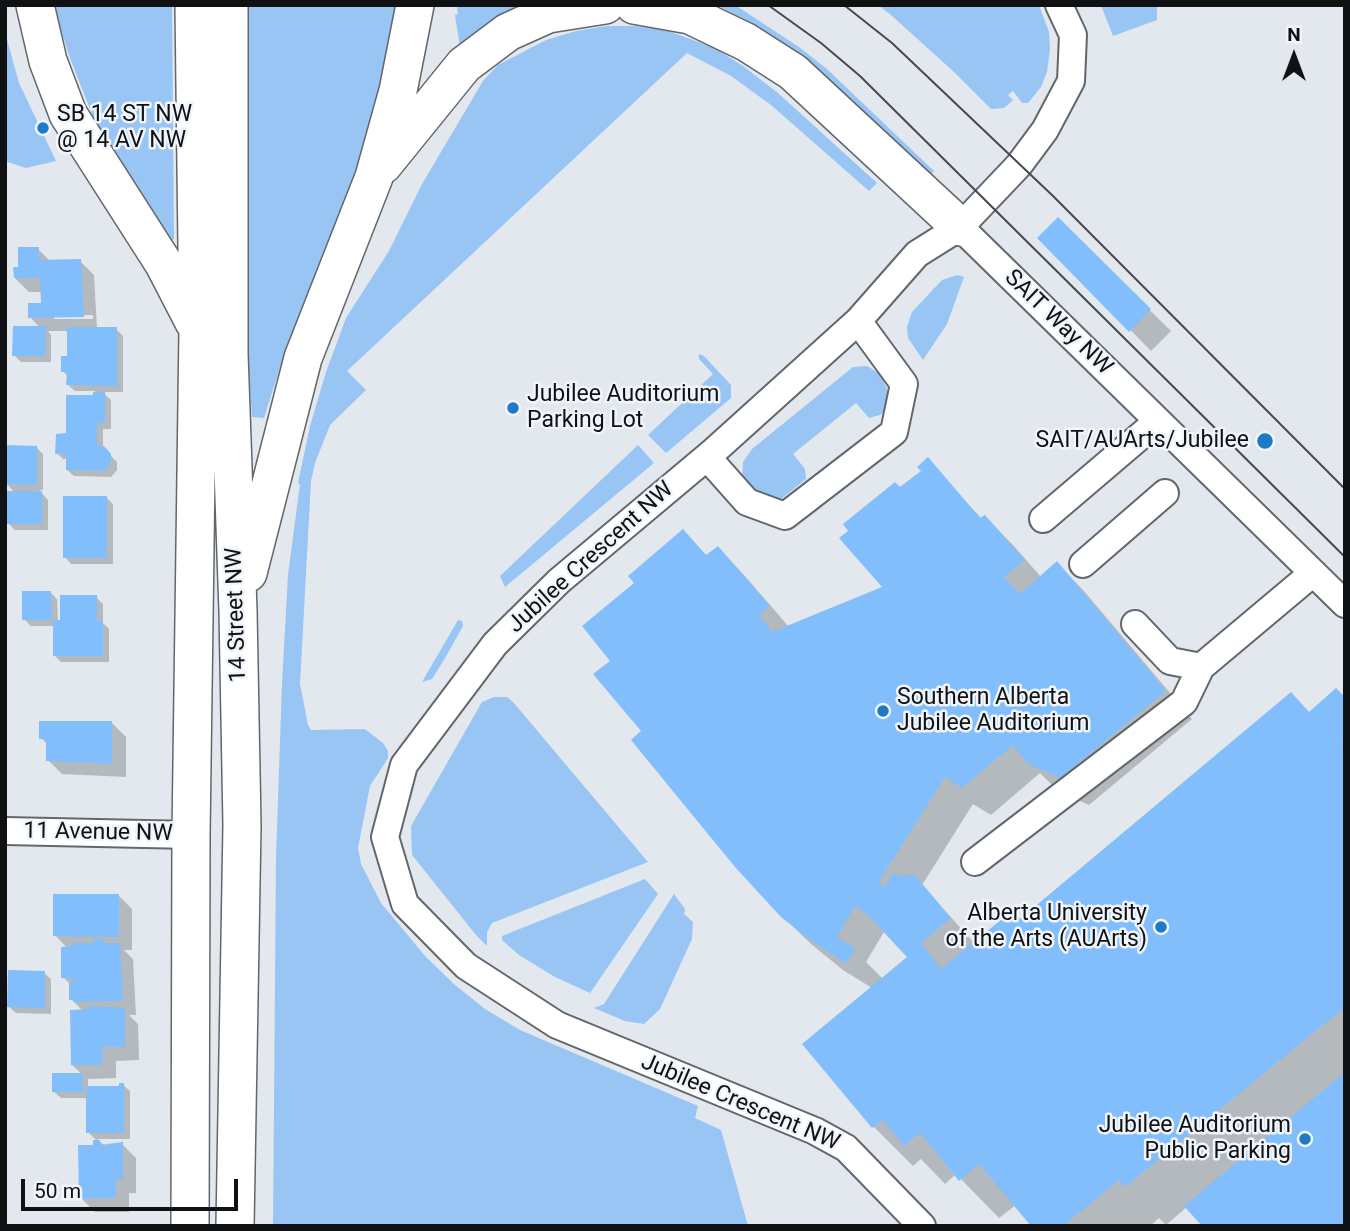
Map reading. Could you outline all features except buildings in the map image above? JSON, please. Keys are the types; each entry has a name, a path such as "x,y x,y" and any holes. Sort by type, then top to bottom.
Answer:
{"main road":[{"path":"34,5 48,61 68,114 164,264 198,329"},
{"name":"14 Street NW","path":"190,1226 191,835 198,329 194,5"},
{"name":"14 Street NW","path":"229,5 229,354 242,825 235,1226"},
{"path":"238,611 303,358 374,177 398,91 415,5"},
{"path":"374,177 464,65 508,32 548,14 605,5"},
{"path":"634,5 690,15 746,42 793,72 960,227"}],"street":[{"path":"960,227 1019,165 1045,130 1071,81 1073,35 1059,5"},
{"name":"Jubilee Crescent NW","path":"922,1226 846,1148 815,1131 557,1025 466,966 405,904 385,837 404,765 495,644 559,581 707,457 858,321 917,254 960,227"},
{"name":"SAIT Way NW","path":"960,227 1345,604"},
{"path":"707,457 747,502 785,516 894,432 904,384 858,321"},
{"path":"1043,519 1158,421"},
{"path":"1083,564 1166,493"},
{"path":"975,862 1184,702 1201,667 1313,573"},
{"path":"1135,624 1170,661 1201,667"},
{"name":"11 Avenue NW","path":"5,831 191,835"}],"shaded area":[{"path":"53,5 172,5 174,239 168,242 99,132"},
{"path":"241,5 397,5 378,96 362,155 329,245 287,345 264,418 252,417 247,348"},
{"path":"453,5 527,5 460,47 455,15 458,14 457,6"},
{"path":"717,5 735,5 799,47 827,69 934,171 925,180 750,22"},
{"path":"878,5 1039,5 1049,32 1050,49 1047,72 1041,87 1028,103 1022,103 1013,91 1008,95 1013,100 1004,108 991,109 954,72"},
{"path":"1101,5 1157,5 1157,20 1113,36"},
{"path":"607,26 636,26 668,31 715,48 778,93 877,183 869,191 771,105 731,76 687,53 347,371 366,390 330,425 315,463 311,481 300,684 311,730 365,729 383,743 388,751 388,758 370,786 358,848 361,864 381,903 426,957 485,1009 520,1030 698,1106 695,1118 721,1130 748,1226 273,1226 276,857 282,683 288,575 298,483 310,426 346,318 389,251 422,184 483,81 498,65 546,40"},
{"path":"5,32 19,83 56,161 26,168 5,161"},
{"path":"957,275 964,277 947,324 923,360 908,338 907,327 912,312 942,280"},
{"path":"699,354 731,385 731,398 666,453 648,435 713,374 699,359"},
{"path":"867,366 880,374 888,391 888,408 880,415 869,418 856,403 793,454 805,469 806,479 781,499 767,499 742,481 743,462 752,449 853,367"},
{"path":"638,445 654,463 505,587 500,576"},
{"path":"458,620 462,621 463,626 445,658 432,679 422,682"},
{"path":"494,697 507,697 513,702 648,862 492,923 487,932 487,946 412,855 411,826 482,702"},
{"path":"645,879 658,894 590,993 555,977 519,955 502,940 502,936"},
{"path":"674,894 685,909 684,914 693,922 692,939 660,1009 644,1024 625,1021 594,1008 604,1004"}],"tram line":[{"path":"768,5 821,43 860,76 1345,557"},
{"path":"844,5 892,43 1053,196 1345,489"}],"place":[{"name":"SB 14 ST NW @ 14 AV NW","path":"43,128"},
{"name":"Jubilee Auditorium Parking Lot","path":"513,408"},
{"name":"SAIT/AUArts/Jubilee","path":"1265,441"},
{"name":"Southern Alberta Jubilee Auditorium","path":"883,711"},
{"name":"Alberta University of the Arts (AUArts)","path":"1161,927"},
{"name":"Jubilee Auditorium Public Parking","path":"1305,1139"}]}
